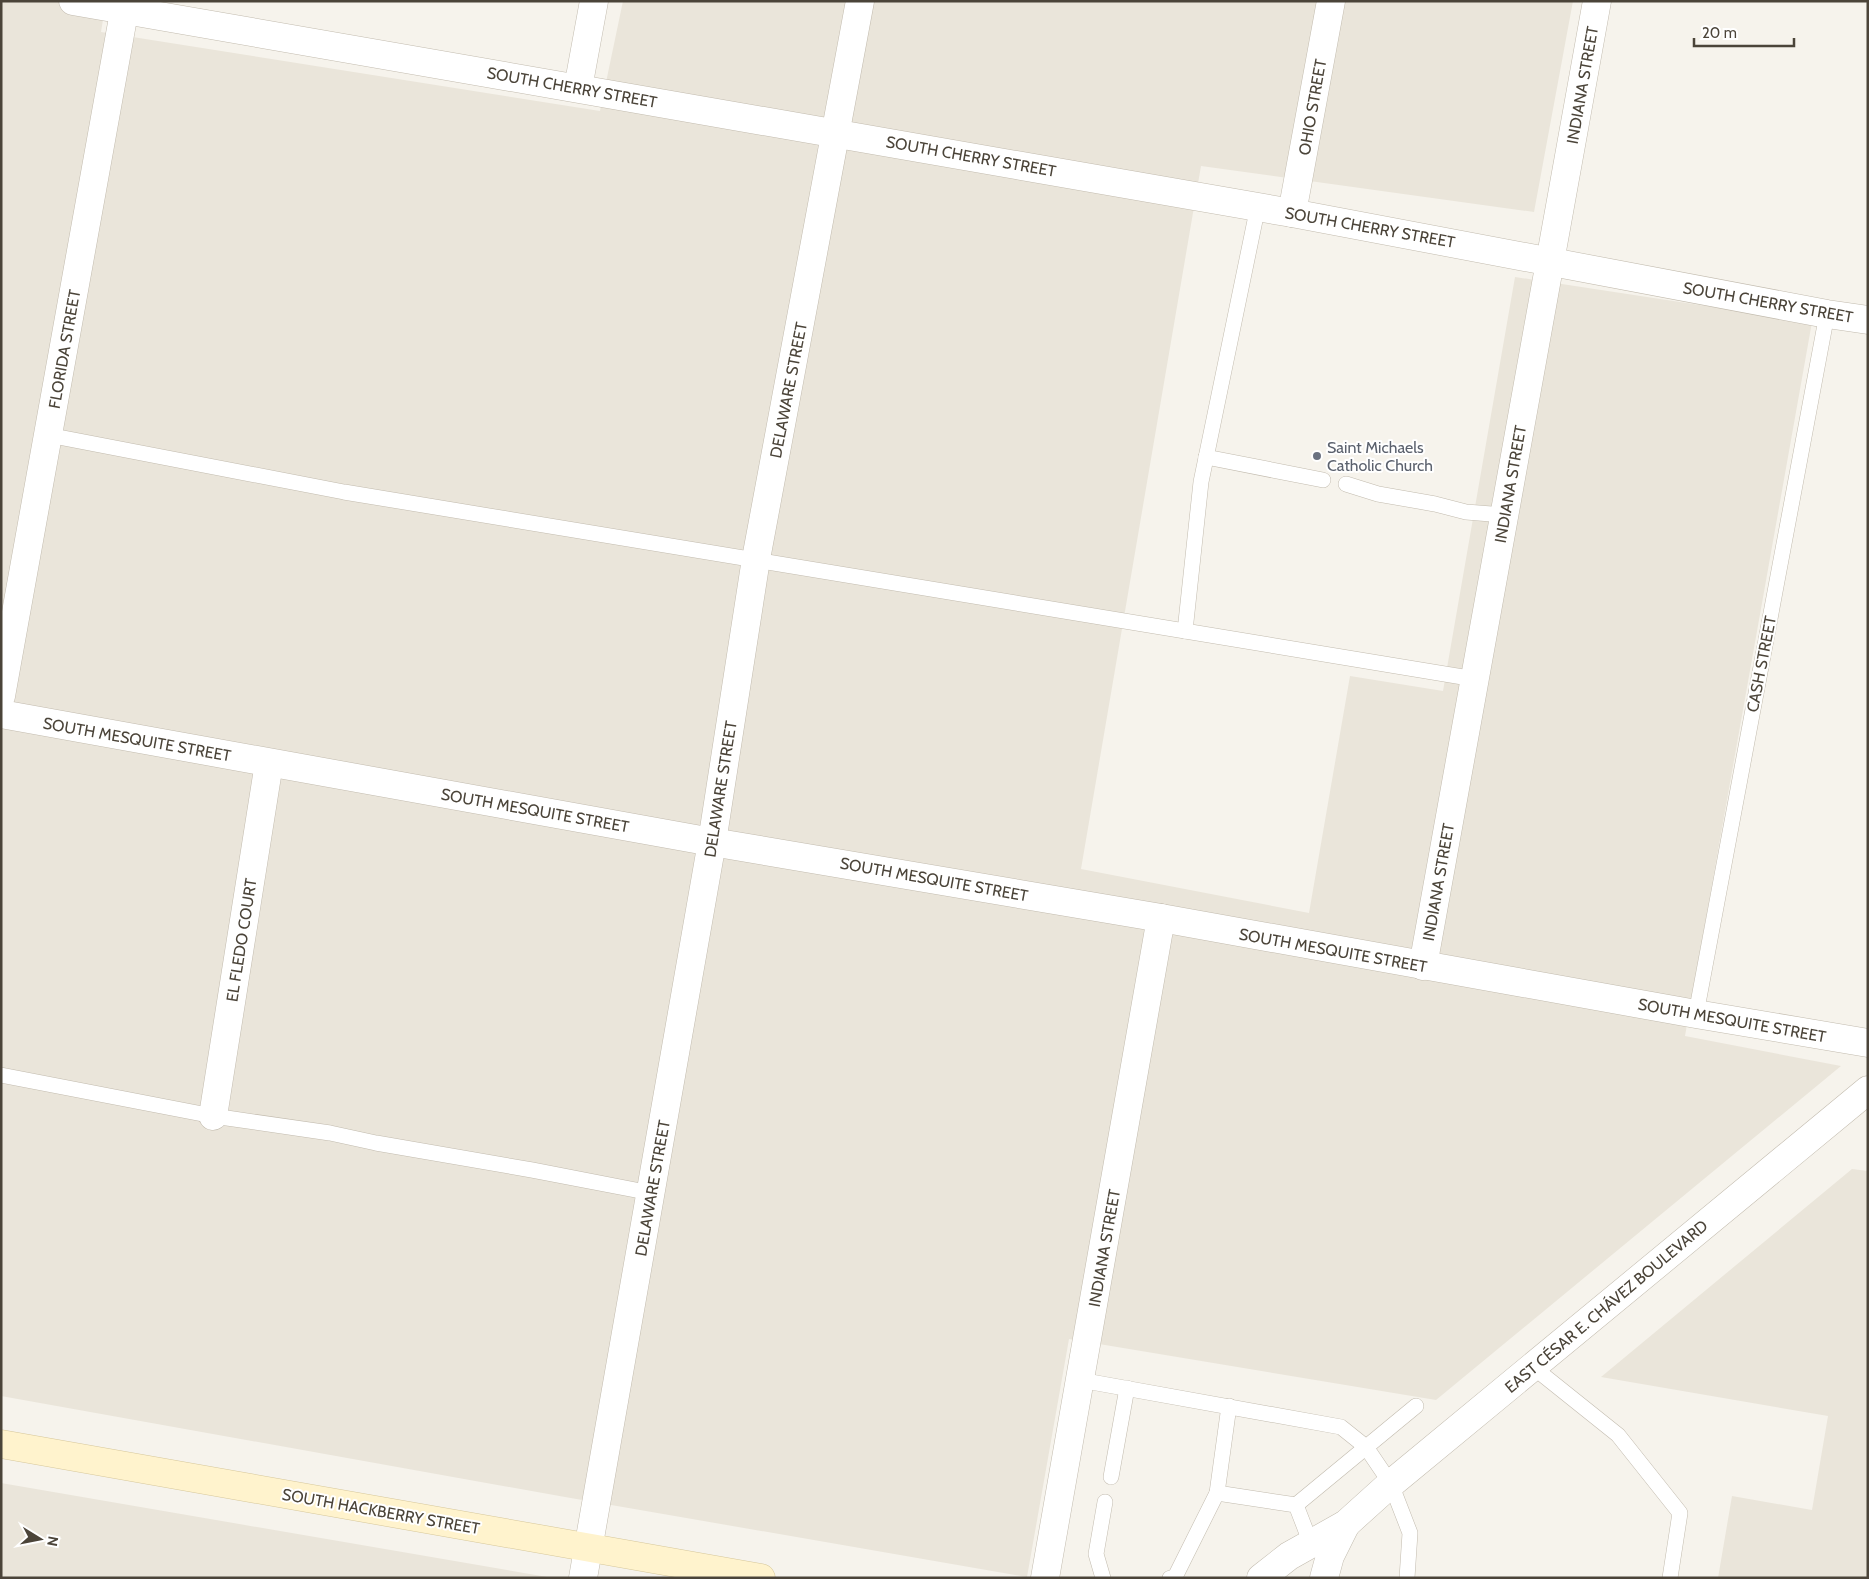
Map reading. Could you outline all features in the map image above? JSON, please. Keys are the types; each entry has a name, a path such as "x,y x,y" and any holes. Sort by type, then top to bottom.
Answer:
{"main road":[{"name":"SOUTH HACKBERRY STREET","path":"1,1444 761,1578"}],"street":[{"name":"SOUTH CHERRY STREET","path":"73,1 126,6 578,88 1258,206 1827,314 1868,320"},
{"path":"578,88 594,1"},
{"name":"DELAWARE STREET","path":"583,1578 712,842 756,559 837,133 860,1"},
{"name":"OHIO STREET","path":"1292,213 1331,1"},
{"name":"INDIANA STREET","path":"1423,966 1597,1"},
{"name":"FLORIDA STREET","path":"1,696 126,6"},
{"name":"SOUTH MESQUITE STREET","path":"1,714 712,842 1161,918 1423,966 1868,1043"},
{"name":"EL FLEDO COURT","path":"213,1116 269,763"},
{"name":"INDIANA STREET","path":"1045,1578 1161,918"},
{"name":"EAST CÉSAR E. CHÁVEZ BOULEVARD","path":"1261,1578 1289,1556 1346,1524 1391,1484 1868,1090"},
{"name":"EAST CÉSAR E. CHÁVEZ BOULEVARD","path":"1324,1578 1330,1556 1346,1524"}],"lane":[{"path":"1185,631 1201,482 1258,206"},
{"name":"CASH STREET","path":"1696,1014 1827,314"},
{"path":"48,435 344,492 1475,679"},
{"path":"1206,457 1324,480"},
{"path":"1346,484 1378,494 1435,504 1466,512 1504,515"},
{"path":"1,1075 213,1116 330,1133 376,1144 532,1170 651,1193"},
{"path":"1533,1367 1618,1435 1680,1513 1670,1578"},
{"path":"1080,1380 1341,1427 1366,1447 1391,1484 1410,1533 1407,1578"},
{"path":"1111,1477 1127,1388"},
{"path":"1170,1578 1176,1577 1217,1493 1229,1406"},
{"path":"1217,1493 1296,1505 1416,1406"},
{"path":"1103,1578 1096,1554 1106,1502"},
{"path":"1296,1505 1311,1544"}],"shaded area":[{"path":"1,1 106,1 101,32 600,111 623,1 1573,1 1534,212 1201,166 1081,869 1309,913 1350,676 1443,691 1515,277 1812,322 1685,1036 1841,1066 1436,1400 1069,1339 1027,1577 1,1396"},
{"path":"1852,1169 1868,1171 1868,1578 1718,1578 1732,1496 1812,1510 1828,1416 1601,1377"},
{"path":"1,1483 553,1578 1,1578"}],"place":[{"name":"Saint Michaels Catholic Church","path":"1317,456"}]}
